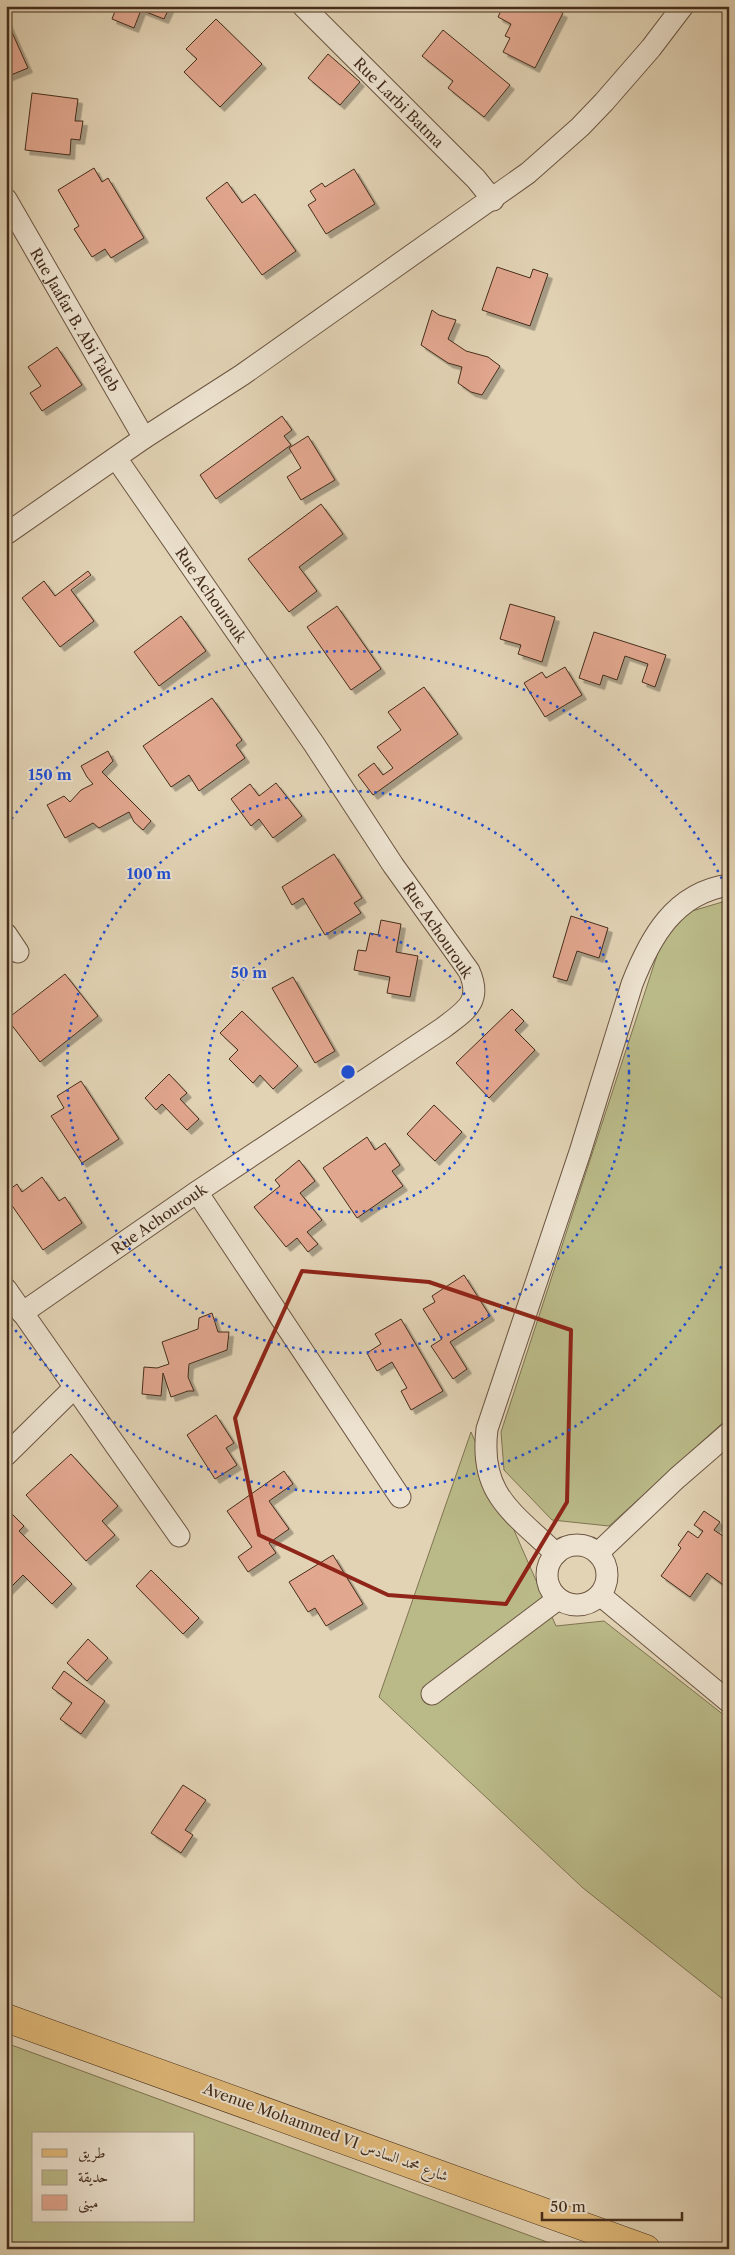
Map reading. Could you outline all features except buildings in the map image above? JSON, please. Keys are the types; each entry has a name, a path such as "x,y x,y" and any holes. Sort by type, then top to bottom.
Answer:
{"main road":[{"name":"Avenue Mohammed VI شارع محمد السادس","path":"6,2018 646,2249"}],"street":[{"name":"Rue Larbi Batma","path":"303,6 476,179 493,200"},
{"path":"6,534 144,438 242,375 493,200 528,173 580,127 651,48 683,6"},
{"name":"Rue Jaafar B. Abi Taleb","path":"6,199 144,438"},
{"name":"Rue Achourouk","path":"22,1313 197,1192 443,1028 471,1005 474,986 469,971 393,865 314,744 116,458"},
{"path":"556,1554 504,1503 491,1484 486,1466 487,1429 580,1152 642,957 662,924 674,912 705,893 729,885"},
{"path":"6,934 18,952"},
{"path":"197,1192 400,1497"},
{"path":"6,1290 179,1536"},
{"path":"6,1455 74,1388"},
{"path":"598,1554 677,1478 729,1433"},
{"path":"579,1545 591,1548 598,1554 605,1565 607,1576 605,1586 600,1595 593,1601 576,1605 568,1604 558,1599 548,1583 547,1573 550,1562 556,1554 566,1547 579,1545"},
{"path":"600,1595 729,1702"},
{"path":"432,1694 558,1599"}],"highlighted area":[{"path":"302,1271 429,1282 571,1330 567,1502 506,1604 388,1595 259,1535 235,1418"}],"green space":[{"path":"729,900 729,1417 609,1526 552,1520 504,1470 501,1432 664,934 692,911"},
{"path":"471,1432 556,1626 604,1621 729,1719 729,2004 583,1888 379,1697"},
{"path":"6,2043 566,2249 6,2249"}]}
